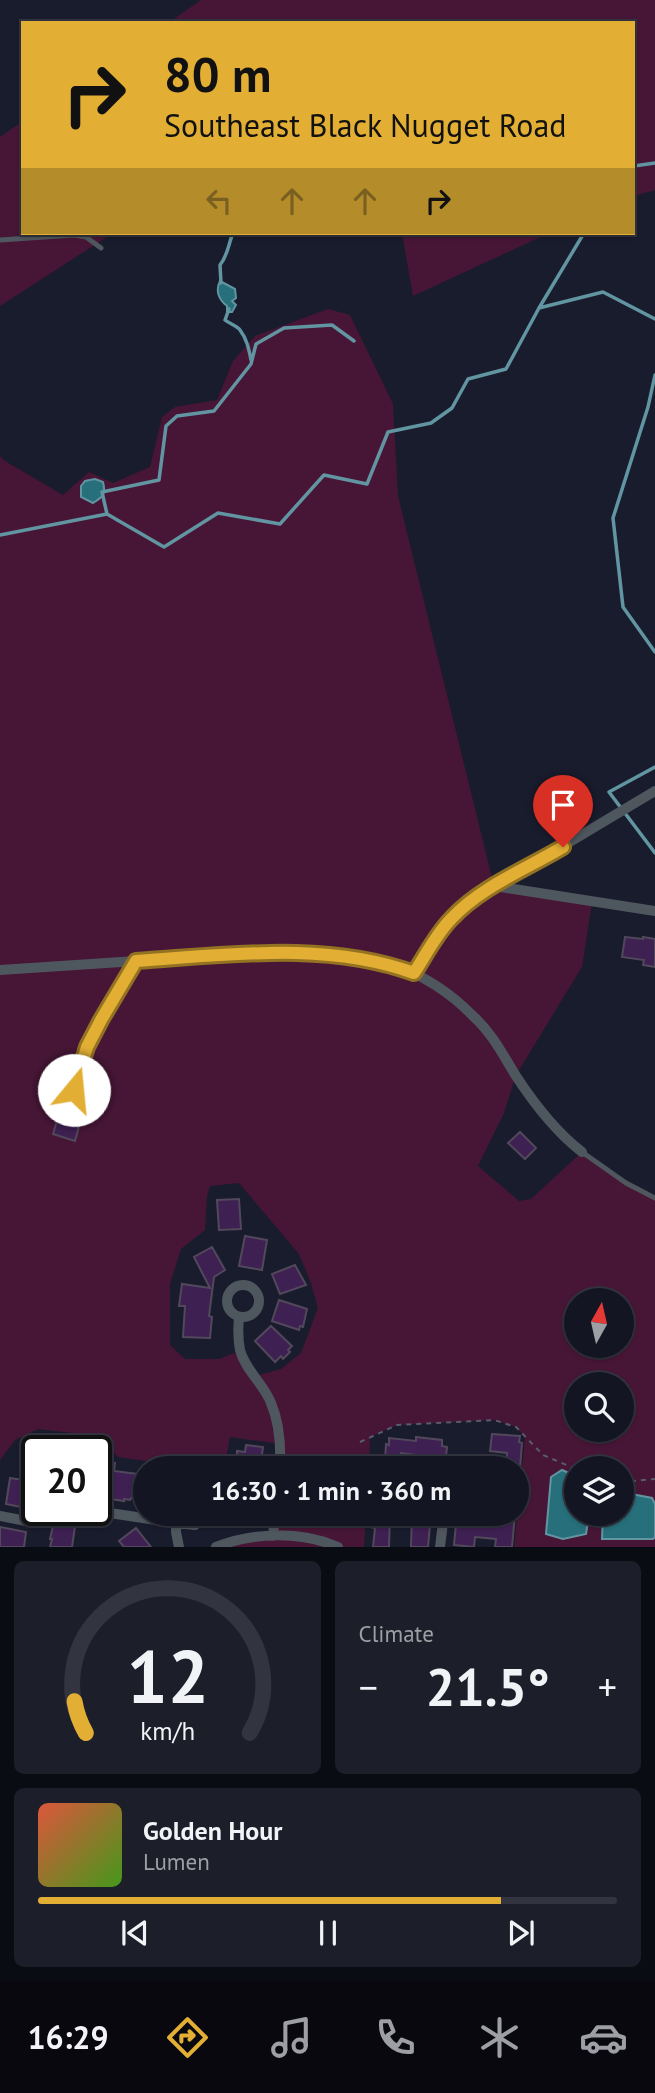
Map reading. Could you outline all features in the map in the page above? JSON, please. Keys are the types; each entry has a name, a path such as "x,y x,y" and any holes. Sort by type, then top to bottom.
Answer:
{"street":[{"path":"414,973 452,918 471,901 655,791"},
{"path":"494,886 655,911"},
{"path":"0,970 267,954 338,955 380,962 414,973 473,1016 490,1035 545,1116 582,1152"},
{"path":"239,1317 240,1351 271,1401 278,1423 280,1456"},
{"path":"112,1513 133,1516"},
{"path":"0,1516 21,1520"},
{"path":"176,1526 179,1547"},
{"path":"273,1536 274,1526"},
{"path":"440,1526 437,1533 440,1547"},
{"path":"216,1547 244,1539 273,1536 313,1538 338,1547"}],"lane":[{"path":"0,240 74,235 86,237 101,248"},
{"path":"74,1090 87,1047 136,961"},
{"path":"582,1152 626,1183 655,1198"}],"path":[{"path":"359,1442 397,1425 494,1420 516,1427 543,1455 564,1464"},
{"path":"634,1481 655,1479"}],"shaded area":[{"path":"201,0 655,0 655,190 635,196 635,21 171,21"},
{"path":"21,122 21,235 110,235 0,306 0,137"},
{"path":"402,235 545,235 413,296"},
{"path":"220,281 235,289 236,298 232,301 236,305 232,312 227,312 227,306 219,295"},
{"path":"328,309 350,315 393,404 398,496 494,886 592,902 582,967 516,1075 504,1113 478,1166 519,1201 531,1199 582,1152 626,1183 655,1198 655,1547 514,1547 516,1526 529,1526 529,1456 523,1456 525,1437 516,1427 494,1420 397,1425 370,1437 369,1456 280,1456 280,1444 230,1437 226,1456 133,1456 133,1459 118,1457 112,1453 112,1435 84,1435 38,1429 21,1435 0,1460 0,456 63,495 89,472 113,483 150,467 162,417 175,407 217,400 233,361 255,336","holes":["239,1183 299,1254 318,1308 301,1353 281,1369 255,1376 240,1351 219,1359 185,1359 170,1345 170,1284 181,1249 205,1230 210,1186"]},
{"path":"95,479 103,482 104,492 93,503 81,497 81,486 85,481"},
{"path":"564,1471 564,1526 587,1526 586,1534 563,1539 546,1534 551,1477"},
{"path":"634,1495 652,1498 655,1504 653,1539 602,1539 603,1526 634,1526"},
{"path":"273,1526 365,1526 364,1547 216,1547 272,1536"}],"building":[{"path":"625,937 655,939 655,967 643,965 644,960 622,957"},
{"path":"71,1104 84,1108 75,1141 53,1134 58,1117 66,1119"},
{"path":"520,1132 536,1148 525,1159 508,1143"},
{"path":"239,1199 241,1229 219,1230 217,1200"},
{"path":"245,1236 267,1240 262,1270 239,1266"},
{"path":"212,1247 225,1270 214,1277 209,1316 212,1317 210,1338 183,1337 185,1306 179,1306 182,1284 210,1288 194,1257"},
{"path":"295,1265 306,1285 280,1294 272,1274"},
{"path":"279,1300 307,1309 303,1327 300,1326 299,1330 272,1321"},
{"path":"271,1326 292,1346 283,1359 281,1356 275,1362 255,1341"},
{"path":"492,1434 520,1436 521,1456 507,1456 507,1453 490,1451"},
{"path":"416,1437 442,1440 442,1446 447,1447 446,1456 401,1453 401,1456 385,1456 389,1438 416,1441"},
{"path":"246,1445 263,1447 262,1456 237,1456 237,1451 245,1452"},
{"path":"112,1462 115,1463 114,1471 133,1473 133,1498 124,1501 112,1499"},
{"path":"10,1478 21,1480 21,1507 6,1504"},
{"path":"53,1526 75,1526 72,1547 50,1547"},
{"path":"390,1526 389,1547 373,1547 375,1528 370,1527"},
{"path":"412,1526 430,1526 428,1547 411,1547"},
{"path":"456,1526 514,1526 512,1547 495,1547 496,1539 475,1537 474,1547 454,1545"},
{"path":"0,1527 26,1532 24,1547 0,1547"},
{"path":"136,1528 151,1547 124,1547 119,1541"}],"waterway":[{"path":"635,166 655,163"},
{"path":"221,283 220,265 232,235"},
{"path":"0,535 107,514 164,547 218,513 280,524 324,475 367,484 388,432 431,423 452,408 468,379 506,369 583,235"},
{"path":"539,308 603,292 655,319"},
{"path":"229,309 225,320 242,333 251,360"},
{"path":"107,514 102,492 159,480 166,426 177,416 214,411 251,364 256,344 284,328 332,325 354,341"},
{"path":"655,375 648,407 613,518 623,607 655,652"},
{"path":"655,767 609,792 655,853"}],"route":[{"path":"74,1090 87,1047 136,961 267,954 338,955 368,959 414,973 452,918 471,901 563,847"}]}
